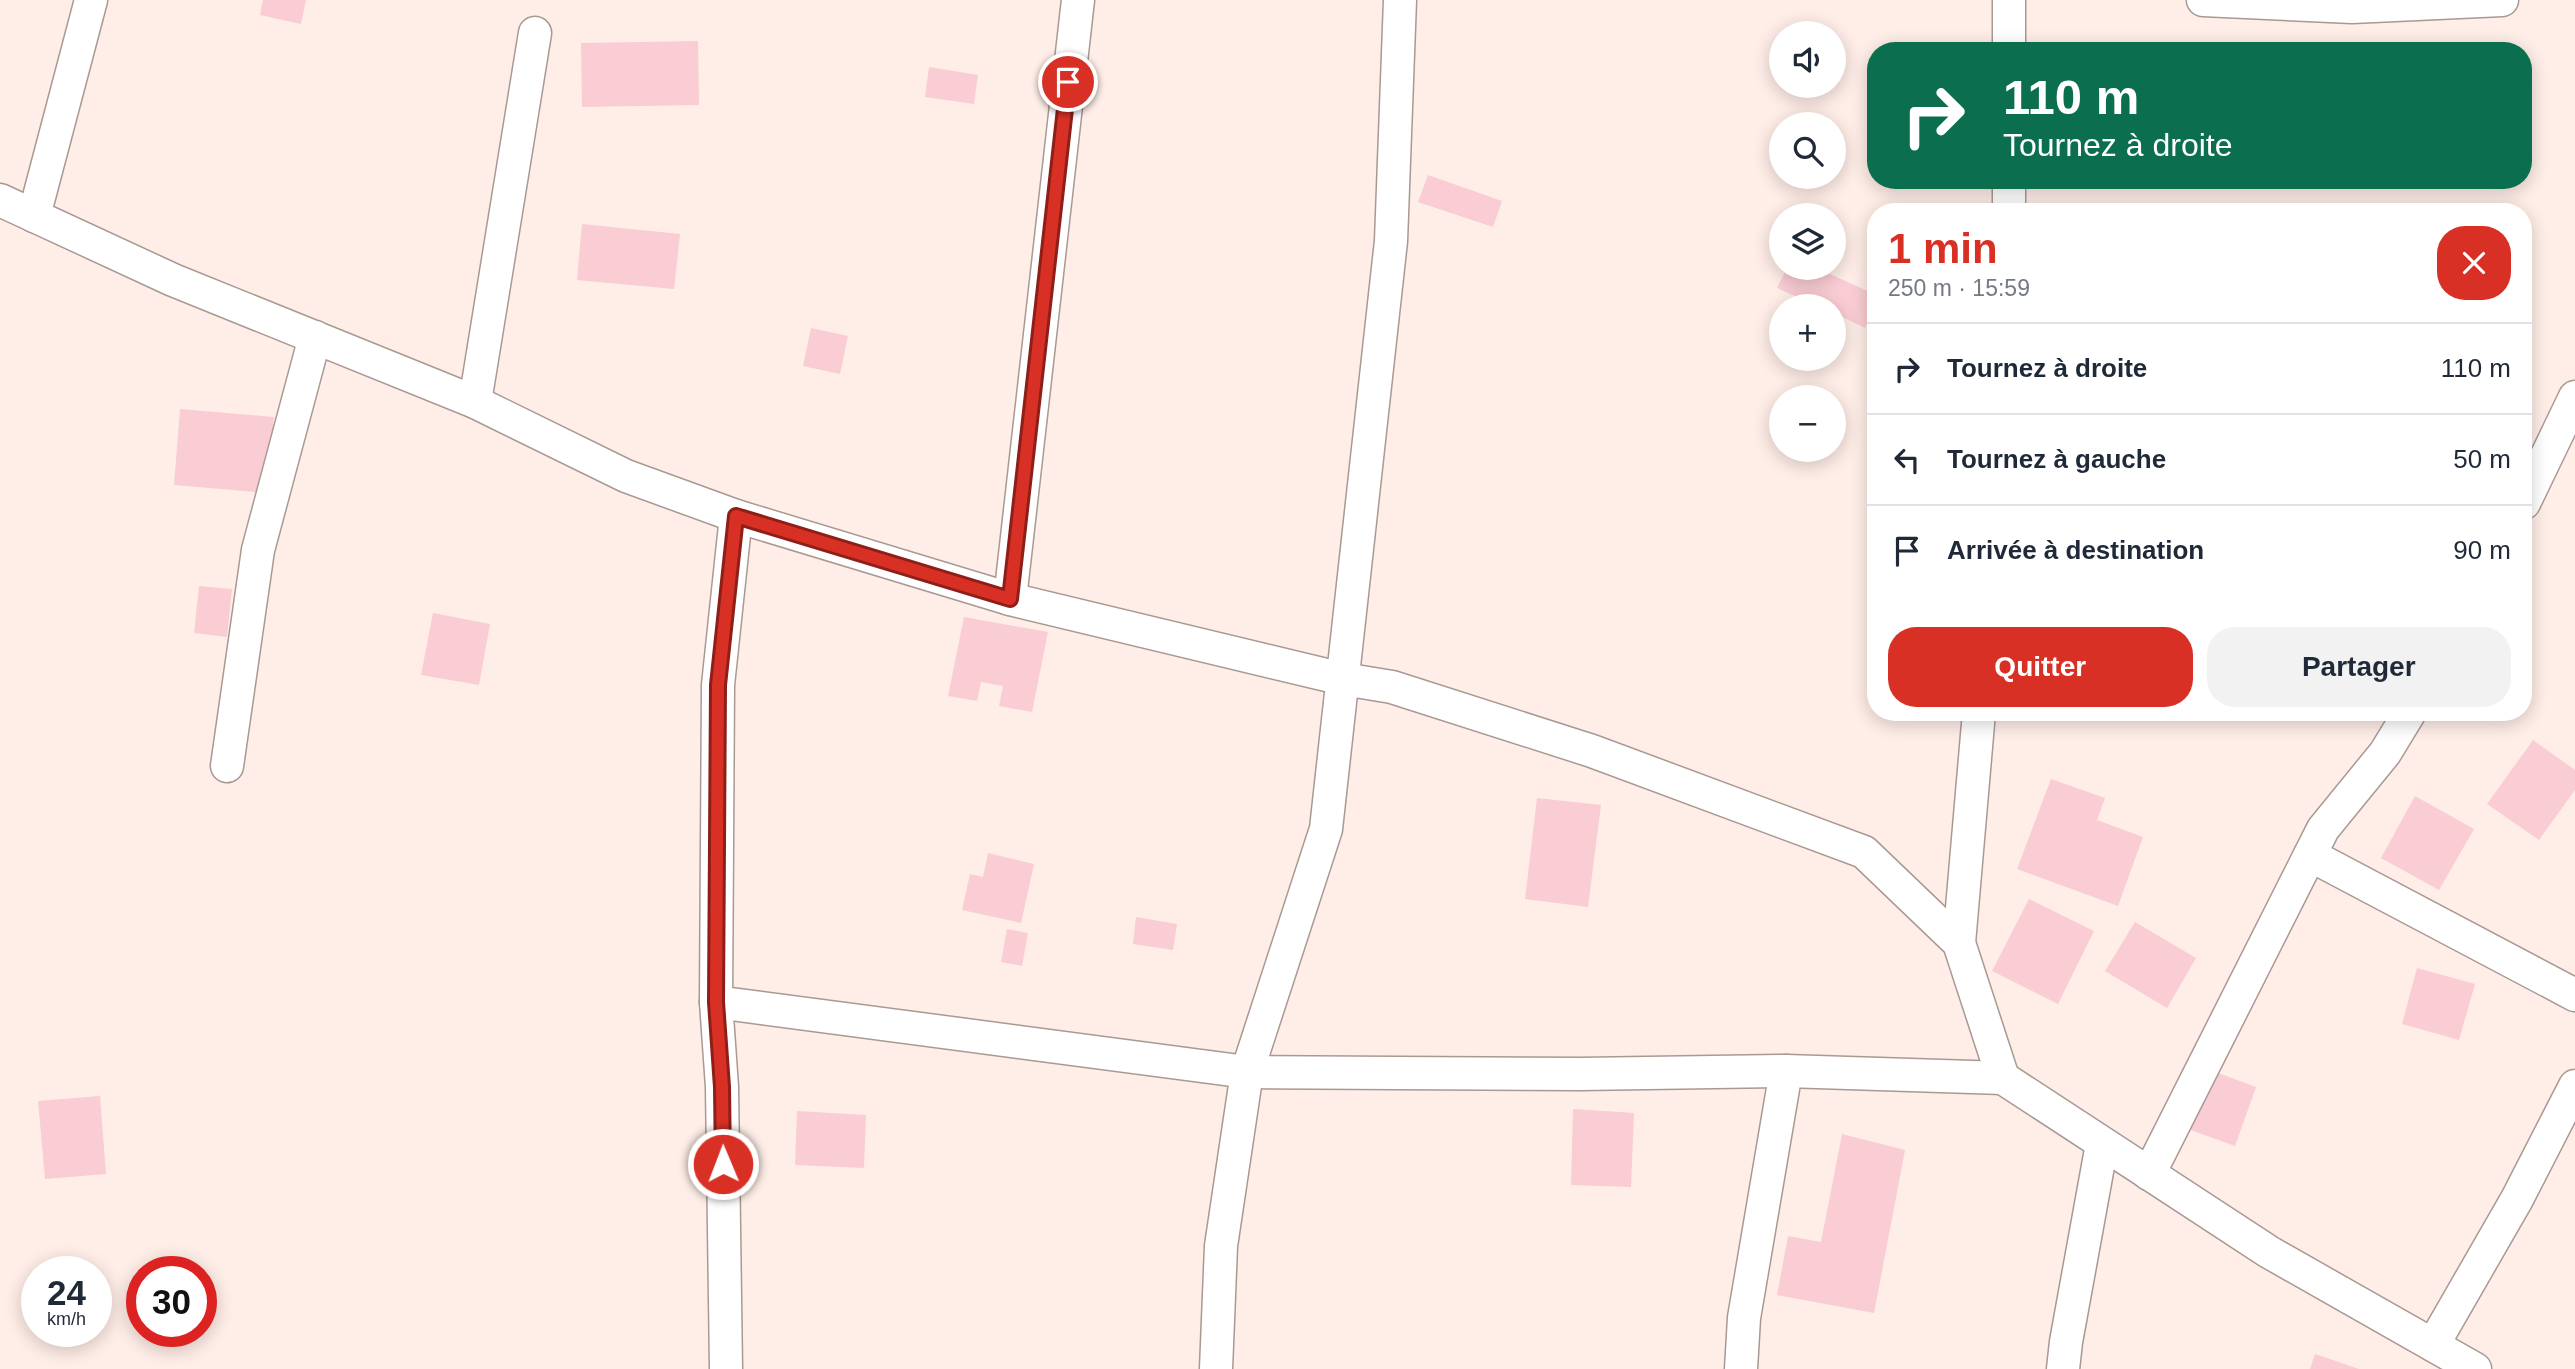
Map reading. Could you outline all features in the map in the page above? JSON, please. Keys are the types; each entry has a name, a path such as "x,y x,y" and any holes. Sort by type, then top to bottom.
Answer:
{"street":[{"path":"34,216 91,0"},
{"path":"1010,599 1077,0"},
{"path":"1216,1369 1220,1246 1247,1072 1326,830 1391,241 1400,0"},
{"path":"2009,0 2009,42"},
{"path":"2203,0 2352,7 2502,0"},
{"path":"475,402 535,33"},
{"path":"0,200 173,280 475,402 626,476 736,516 1010,599 1343,679 1392,687 1592,751 1864,852 1959,943"},
{"path":"227,766 258,550 315,337"},
{"path":"2532,486 2575,397"},
{"path":"726,1369 722,1087 716,1002 718,685 736,516"},
{"path":"1978,721 1959,943 2003,1078"},
{"path":"2149,1174 2323,829 2385,753 2405,721"},
{"path":"2310,855 2575,995"},
{"path":"716,1002 1247,1072 1786,1071 2003,1078 2269,1252 2474,1369"},
{"path":"1741,1369 1744,1318 1786,1071"},
{"path":"2433,1345 2516,1199 2575,1086"},
{"path":"2063,1369 2102,1144"}],"building":[{"path":"263,0 306,0 301,24 260,15"},
{"path":"698,41 699,105 582,107 581,43"},
{"path":"929,67 978,75 974,104 925,97"},
{"path":"1428,175 1502,201 1493,227 1418,202"},
{"path":"582,224 680,234 674,289 577,280"},
{"path":"1781,280 1843,280 1867,291 1867,323 1865,328 1846,319 1846,294 1791,294 1777,288"},
{"path":"811,328 848,336 840,374 803,366"},
{"path":"180,409 274,417 267,493 174,485"},
{"path":"199,586 232,589 227,637 194,633"},
{"path":"433,613 490,624 479,685 421,675"},
{"path":"964,617 1048,632 1032,712 999,706 1003,686 981,682 977,701 948,696"},
{"path":"2533,740 2575,770 2575,790 2539,840 2487,804"},
{"path":"2051,779 2105,798 2097,820 2143,837 2118,906 2017,869"},
{"path":"2415,796 2474,829 2439,890 2381,858"},
{"path":"1537,798 1601,805 1588,907 1525,899"},
{"path":"988,853 1034,864 1021,923 962,910 970,874 983,877"},
{"path":"2029,899 2094,931 2058,1004 1992,971"},
{"path":"1136,917 1177,924 1173,950 1133,944"},
{"path":"2135,922 2196,958 2167,1008 2105,971"},
{"path":"1007,929 1028,933 1022,966 1001,962"},
{"path":"2417,968 2475,984 2459,1040 2402,1024"},
{"path":"2210,1070 2256,1087 2235,1146 2182,1127"},
{"path":"100,1096 106,1174 45,1179 38,1101"},
{"path":"1573,1109 1634,1113 1631,1187 1571,1185"},
{"path":"797,1111 866,1115 864,1168 795,1165"},
{"path":"1842,1134 1905,1150 1874,1313 1777,1295 1788,1236 1821,1242"},
{"path":"2315,1354 2359,1369 2310,1369"}],"route":[{"path":"723,1164 722,1087 716,1002 718,685 736,516 1010,599 1068,82"}]}
